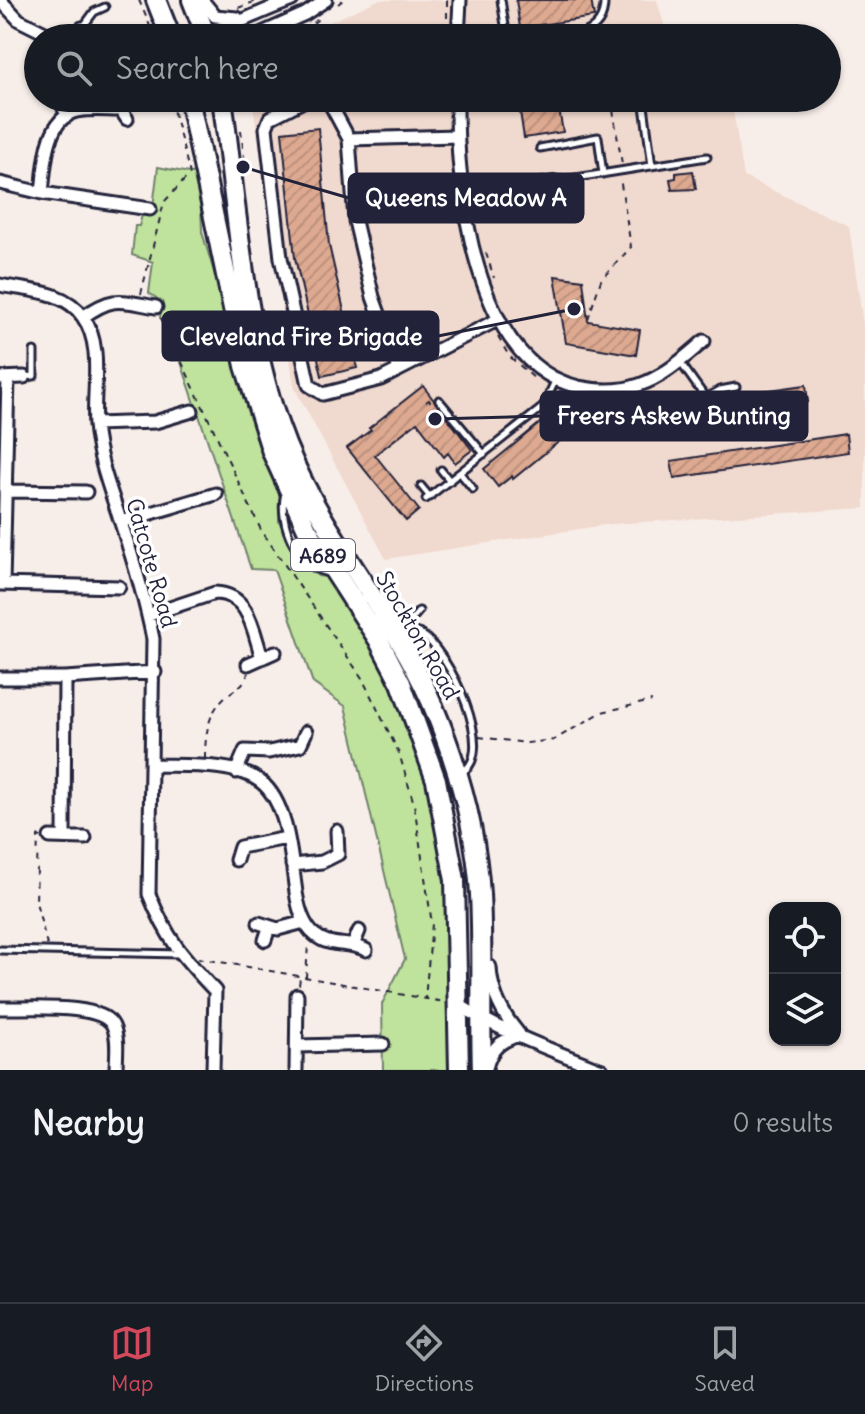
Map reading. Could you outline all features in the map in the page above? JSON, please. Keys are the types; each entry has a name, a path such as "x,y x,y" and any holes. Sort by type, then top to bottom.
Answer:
{"highway":[{"path":"156,0 164,24"},
{"path":"192,0 201,24"},
{"name":"Stockton Road","path":"194,112 245,366 272,452 307,529 378,639 401,683 436,780 455,880 459,1070"},
{"name":"Stockton Road","path":"224,112 257,343 279,429 318,513 399,634 431,699 458,774 476,857 484,1070"}],"street":[{"path":"202,0 215,16 226,19 249,16"},
{"path":"236,24 292,0"},
{"path":"459,24 460,0"},
{"path":"2,1 19,20 27,24"},
{"path":"282,24 332,4"},
{"path":"290,24 305,14"},
{"path":"65,112 67,116"},
{"path":"42,193 48,145 57,128 73,112"},
{"path":"91,112 125,112"},
{"path":"282,112 270,118 266,128 281,258 309,385 323,394 381,379 494,321"},
{"path":"335,112 349,139 355,221 373,297 399,369"},
{"path":"457,112 463,199 494,321 528,361 554,384 617,390 641,385 680,361 704,341"},
{"path":"349,139 457,136"},
{"path":"463,199 556,182"},
{"path":"0,183 133,214 150,209"},
{"path":"0,285 61,297 83,317 112,300 156,307"},
{"name":"Catcote Road","path":"83,317 93,338 98,445 149,615 153,639 155,672 149,894 163,928 181,955 215,991 213,1070"},
{"path":"24,377 4,378 2,584 119,587"},
{"path":"95,424 155,422 177,412 192,411"},
{"path":"67,479 67,492"},
{"path":"5,491 86,492"},
{"path":"121,522 216,494"},
{"path":"149,615 215,593 226,594 244,605 262,658"},
{"path":"248,664 275,652"},
{"path":"0,678 65,678 155,672"},
{"path":"64,837 65,678"},
{"path":"236,772 244,745 269,752 304,748 306,732"},
{"path":"153,765 205,767 236,772 261,782 280,811 296,895 307,927 324,942 354,943 366,950"},
{"path":"292,865 322,862 338,854 337,831"},
{"path":"50,837 85,838"},
{"path":"236,860 237,843 287,838"},
{"path":"264,931 307,927"},
{"path":"481,928 489,952 490,980 496,998 506,1019 520,1035"},
{"path":"354,943 359,931"},
{"path":"296,1070 297,995"},
{"path":"457,1004 481,1019 602,1070"},
{"path":"0,1008 95,1012 113,1025 116,1070"},
{"path":"484,1070 498,1044 520,1035"},
{"path":"297,1046 383,1044"}],"lane":[{"path":"501,0 505,24"},
{"path":"599,24 604,15 604,0"},
{"path":"85,24 94,12 105,7"},
{"path":"645,112 652,166"},
{"path":"540,148 598,137 603,174"},
{"path":"556,182 707,157"},
{"path":"24,377 34,376 34,351"},
{"path":"680,361 732,435"},
{"path":"421,486 428,498 543,407 554,384"},
{"path":"706,398 720,390 736,387"},
{"path":"439,400 484,454"},
{"path":"441,470 450,481"},
{"path":"460,473 473,489"},
{"path":"399,634 419,611"},
{"path":"399,634 421,634 443,658 466,700 474,737 472,763 458,774"},
{"path":"0,950 181,955"}],"path":[{"path":"139,0 158,24"},
{"path":"237,8 259,0"},
{"path":"310,24 332,4 343,0"},
{"path":"447,0 447,24"},
{"path":"139,304 164,202 190,174 174,112"},
{"path":"588,319 601,280 631,247 620,178 625,177 613,112"},
{"path":"240,128 246,178"},
{"path":"482,242 495,282"},
{"path":"156,307 261,530 362,678 399,753 414,804 432,924 425,999"},
{"path":"494,321 509,356 530,376 586,399"},
{"path":"205,767 205,736 209,721 218,704 244,684 248,664"},
{"path":"474,737 527,743 554,740 602,712 652,701"},
{"path":"49,952 36,902 38,836 50,837"},
{"path":"306,977 307,927"},
{"path":"181,955 457,1004"},
{"path":"297,995 300,978 306,977"}],"shaded area":[{"path":"378,0 657,0 664,24 326,24"},
{"path":"254,112 733,112 744,177 849,226 865,337 865,508 611,524 386,559 294,387"}],"green space":[{"path":"158,167 200,175 202,232 281,494 279,521 300,562 318,576 333,578 381,659 413,725 433,792 451,899 451,1070 383,1070 382,1004 405,959 345,706 313,683 274,570 251,569 167,321 160,318 162,302 149,293 153,262 132,255 135,226 139,226 142,215 152,215"}],"building":[{"path":"516,0 591,0 594,17 547,24 519,24"},
{"path":"520,112 559,112 563,132 524,138"},
{"path":"318,128 329,245 357,368 322,376 295,258 282,132"},
{"path":"693,171 696,189 672,190 670,179 676,178 676,173"},
{"path":"555,276 583,280 588,321 640,330 636,355 566,343"},
{"path":"806,385 808,402 734,412 732,395"},
{"path":"423,386 472,450 455,463 448,453 444,457 417,422 375,455 419,510 406,521 347,448"},
{"path":"545,419 550,425 556,420 564,429 558,434 562,439 513,479 512,476 498,487 484,469"},
{"path":"846,434 848,452 674,478 671,461"}],"place":[{"name":"Queens Meadow A","path":"243,167"},
{"name":"Cleveland Fire Brigade","path":"574,309"},
{"name":"Freers Askew Bunting","path":"435,419"}]}
